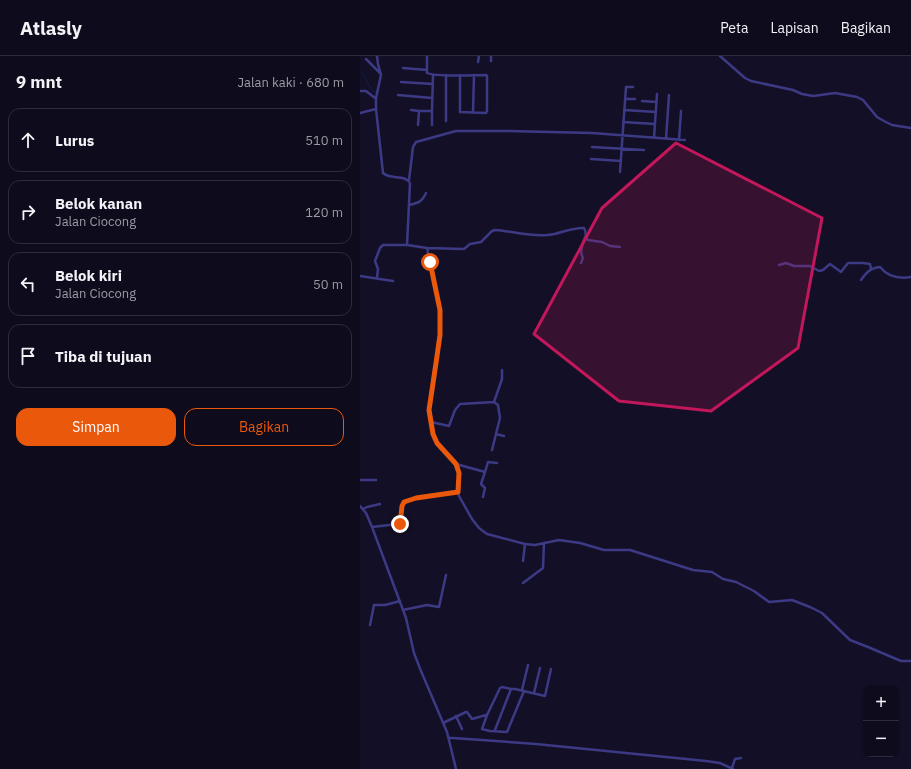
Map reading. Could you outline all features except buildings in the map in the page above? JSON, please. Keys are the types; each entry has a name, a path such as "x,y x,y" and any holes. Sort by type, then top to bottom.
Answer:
{"street":[{"path":"377,56 381,73 376,98 376,109 382,173 386,176 407,178 409,180"},
{"path":"427,56 427,73 433,75 446,75 460,75 474,75 487,76 487,111 484,114 460,112 460,75"},
{"path":"478,62 479,56"},
{"path":"491,56 491,61"},
{"path":"720,56 745,78 751,81 813,96 835,93 857,97 863,100 877,117 892,125 911,128"},
{"path":"366,59 381,73"},
{"path":"403,68 427,70"},
{"path":"432,125 433,75"},
{"path":"446,75 446,120"},
{"path":"473,113 474,75"},
{"path":"401,82 433,84"},
{"path":"620,172 626,87 632,88"},
{"path":"360,90 366,91 376,98"},
{"path":"654,138 657,94"},
{"path":"398,95 432,98"},
{"path":"666,139 668,95"},
{"path":"625,99 635,99"},
{"path":"642,101 656,102"},
{"path":"360,113 376,109"},
{"path":"411,110 432,111"},
{"path":"624,110 656,112"},
{"path":"418,125 419,111"},
{"path":"679,140 681,111"},
{"path":"623,122 655,124"},
{"path":"407,245 409,180 413,147 416,142 456,132 545,131 685,140"},
{"path":"592,147 644,150"},
{"path":"591,159 621,161"},
{"path":"409,205 420,202 426,193"},
{"path":"377,278 378,269 375,261 380,248 383,245 464,249 470,244 481,242 495,230 537,236 556,234 584,228 585,237 581,251 583,258 581,264"},
{"path":"585,237 588,240 620,247"},
{"path":"427,248 440,310 440,335 429,410 433,434 437,443 456,464 459,473 458,492 472,519 483,531 513,542 525,544 535,545 560,540 580,543 604,550 630,550 693,570 712,572 723,579 736,582 754,591 769,602 792,600 810,607 822,614 850,640 901,661 911,662"},
{"path":"779,265 786,264 794,266 810,266 819,271 823,270 830,264 841,272 848,263 863,263 870,264 871,269"},
{"path":"861,280 871,269 880,267 886,274 895,277 911,277"},
{"path":"360,276 393,280"},
{"path":"494,402 502,379 502,370"},
{"path":"431,422 449,426 455,410 460,404 494,402 498,405 500,417 492,450"},
{"path":"496,434 504,436"},
{"path":"483,497 485,488 481,484 488,462 497,462"},
{"path":"456,464 485,472"},
{"path":"360,480 376,480"},
{"path":"372,527 400,524 402,506 404,502 416,498 458,492"},
{"path":"363,509 380,504"},
{"path":"360,506 366,513 372,527 400,601 421,671 449,738 456,769"},
{"path":"523,583 543,568 544,543"},
{"path":"523,561 525,544"},
{"path":"403,610 427,605 439,607 446,575"},
{"path":"370,625 374,605 385,605 400,601"},
{"path":"528,665 523,690 507,732 486,730 482,728 500,688 523,690 545,696 551,669"},
{"path":"534,693 540,668"},
{"path":"495,730 511,689"},
{"path":"443,723 466,712 472,719 487,715"},
{"path":"456,716 462,729"},
{"path":"449,738 664,756 720,763 731,768 735,759 741,758"}],"highlighted area":[{"path":"676,143 822,218 798,348 711,411 619,401 534,334 602,208"}],"waterway":[{"path":"360,71 373,91 376,93"}],"route":[{"path":"400,524 402,504 404,502 416,498 458,492 459,473 456,464 437,443 431,427 429,406 440,335 440,310 430,262"}]}
